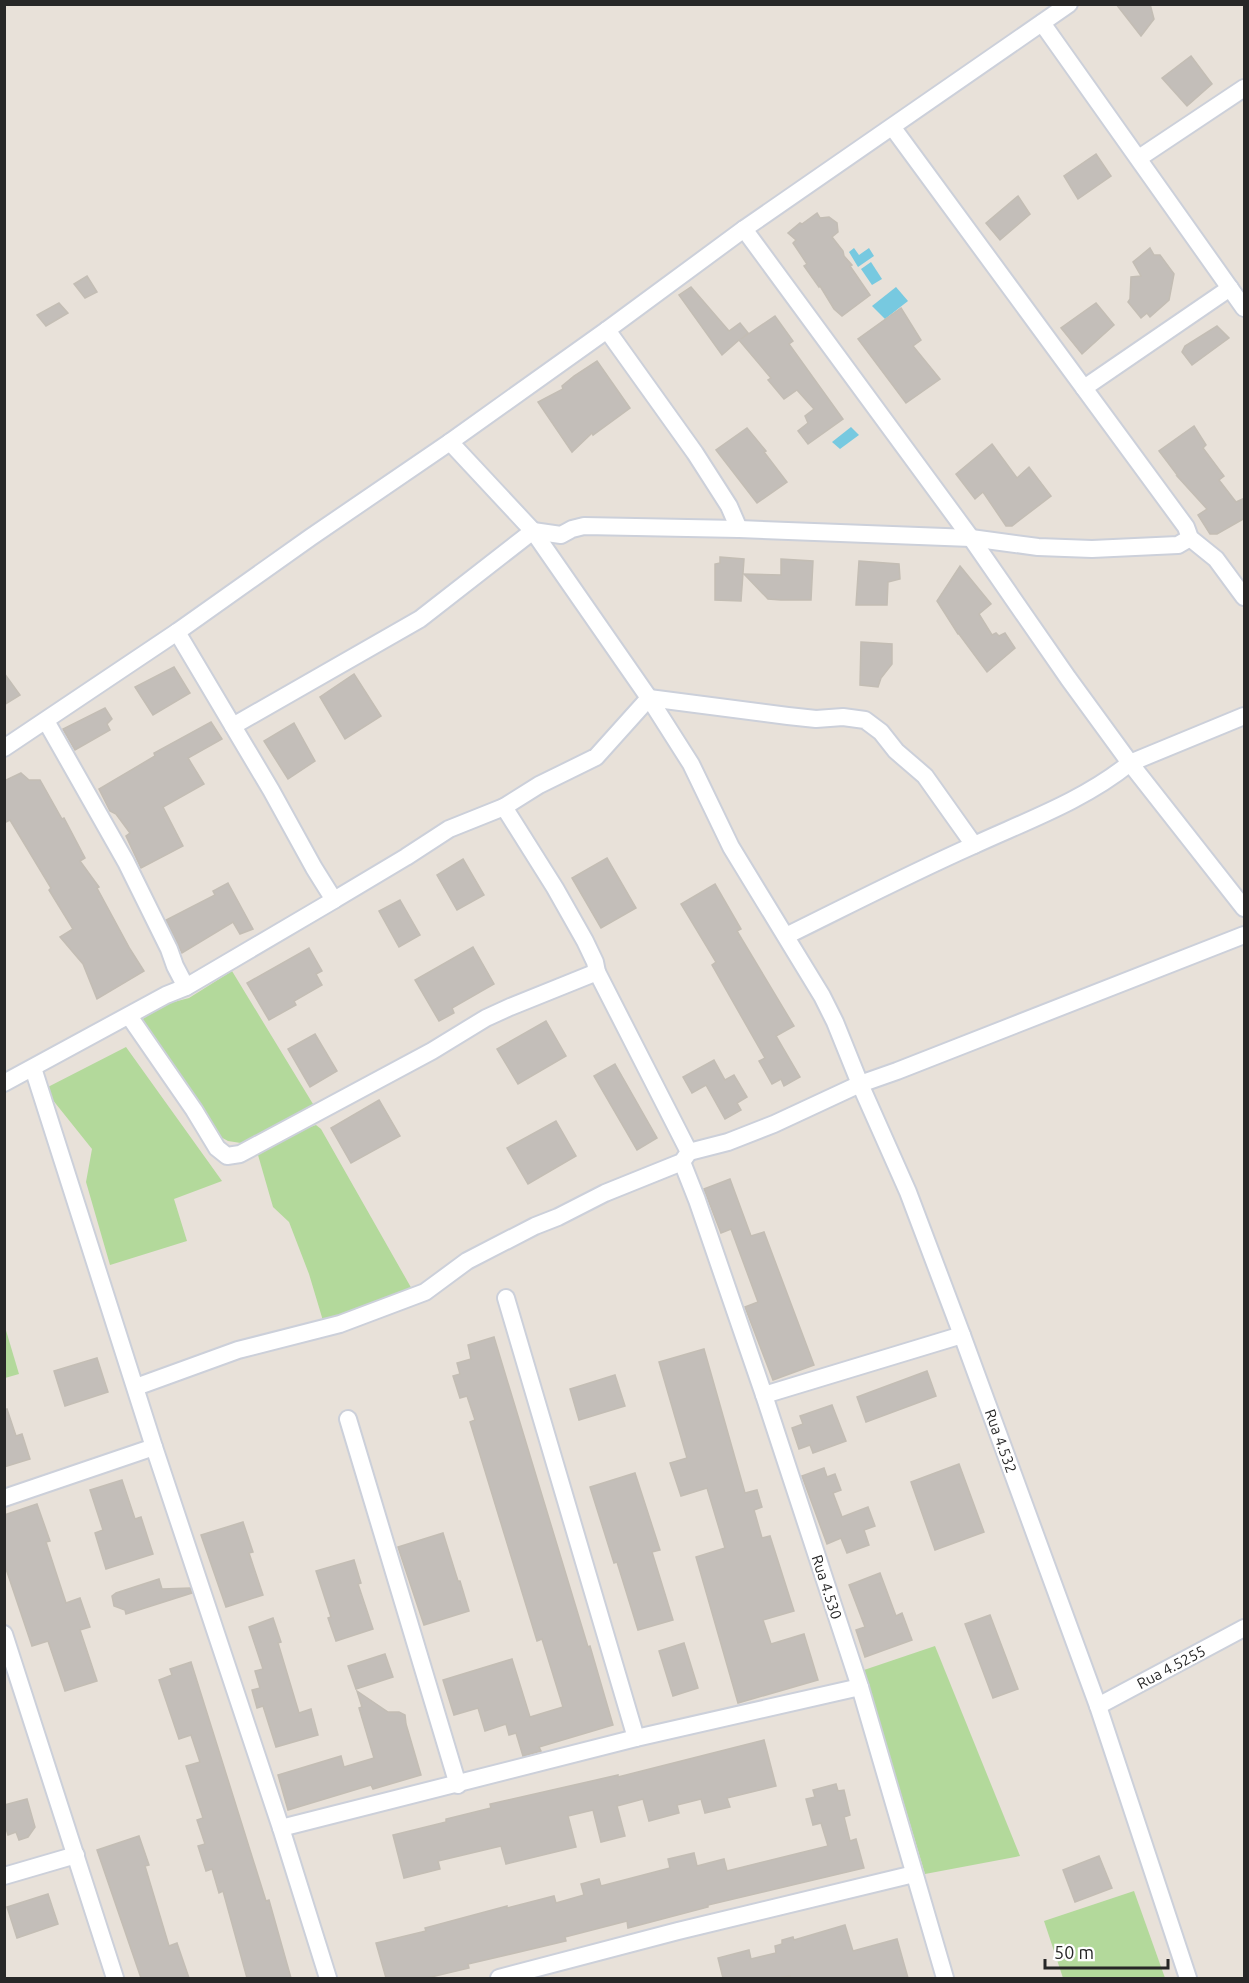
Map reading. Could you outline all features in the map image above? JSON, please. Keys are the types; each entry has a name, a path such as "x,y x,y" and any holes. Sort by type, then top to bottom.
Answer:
{"street":[{"path":"4,748 177,632 450,442 744,229 1069,4"},
{"path":"1042,23 1244,308"},
{"path":"1139,158 1245,88"},
{"path":"893,128 1186,527 1190,538 1216,558 1245,597"},
{"path":"744,229 971,538 1130,763 1245,908"},
{"path":"1084,388 1230,288"},
{"path":"607,330 694,453 729,506 739,529"},
{"name":"Rua 4.532","path":"450,442 533,531 649,698 691,764 731,847 826,1005 908,1192 962,1335 1098,1706 1188,1978"},
{"path":"233,726 420,619 533,531 561,536 572,529 584,526 739,529 971,538 1038,547 1092,549 1178,545 1190,538"},
{"path":"177,632 334,900"},
{"path":"4,1083 166,995 186,987 449,829 504,807 539,785 596,757 649,698 816,719 843,717 866,720 881,732 896,751 925,776 974,845"},
{"path":"786,936 974,845 1055,809 1113,776 1130,763 1245,716"},
{"path":"46,721 126,862 186,987"},
{"name":"Rua 4.530","path":"504,807 585,941 597,972 686,1157 698,1200 860,1687 945,1978"},
{"path":"136,1387 237,1350 340,1324 425,1292 467,1261 535,1226 686,1157 765,1128 860,1084 1245,935"},
{"path":"129,1016 194,1110 217,1148 227,1156 240,1154 432,1052 486,1018 597,972"},
{"path":"33,1068 328,1978"},
{"path":"506,1298 636,1738"},
{"path":"764,1395 962,1335"},
{"path":"348,1419 458,1785"},
{"path":"4,1498 154,1447"},
{"name":"Rua 4.5255","path":"1098,1706 1245,1628"},
{"path":"4,1634 115,1978"},
{"path":"281,1828 458,1785 636,1738 860,1687"},
{"path":"4,1876 76,1855"},
{"path":"500,1978 533,1975 678,1931 914,1874"}],"green space":[{"path":"232,971 313,1104 247,1144 228,1141 217,1135 141,1020 166,1004 189,998"},
{"path":"126,1047 222,1181 174,1199 187,1241 110,1265 86,1182 92,1149 44,1089"},
{"path":"316,1125 321,1129 413,1291 324,1324 309,1274 289,1222 273,1207 258,1155 287,1135"},
{"path":"5,1327 19,1374 4,1378"},
{"path":"935,1646 1020,1856 925,1874 864,1670"},
{"path":"1134,1891 1165,1978 1063,1978 1044,1921"}],"water":[{"path":"854,248 859,255 869,248 874,256 858,267 849,252"},
{"path":"871,262 882,279 872,285 861,269"},
{"path":"896,287 908,301 885,319 872,306"},
{"path":"851,427 859,435 840,449 832,442"}],"building":[{"path":"1116,4 1150,4 1154,19 1141,36"},
{"path":"1191,56 1212,84 1187,106 1162,78"},
{"path":"1096,154 1111,176 1078,199 1064,176"},
{"path":"1018,196 1030,214 1000,240 986,223"},
{"path":"817,213 820,218 829,217 837,223 838,232 832,237 870,295 842,316 834,309 804,266 807,264 793,243 796,240 788,233"},
{"path":"1150,248 1154,255 1160,255 1174,274 1169,300 1150,317 1147,313 1141,318 1128,302 1131,277 1141,276 1133,262"},
{"path":"87,276 97,292 85,298 74,284"},
{"path":"691,287 729,331 740,323 748,333 741,339 775,316 793,341 789,344 843,419 808,444 798,431 808,423 805,416 814,409 797,390 784,399 768,380 771,378 739,340 722,355 679,295"},
{"path":"59,303 68,313 46,326 37,315"},
{"path":"1096,303 1114,325 1082,354 1061,328"},
{"path":"901,308 921,340 913,346 940,379 906,403 858,339"},
{"path":"1217,326 1229,338 1192,365 1182,352 1185,346"},
{"path":"597,361 630,408 593,435 592,433 572,452 538,402 563,389 562,386 574,376"},
{"path":"1194,426 1206,445 1203,448 1224,476 1219,480 1236,502 1245,498 1245,518 1217,534 1210,534 1198,515 1207,509 1177,476 1159,451"},
{"path":"747,428 787,482 757,503 716,450"},
{"path":"992,444 1017,478 1029,467 1051,496 1012,526 1006,526 983,492 975,499 956,474"},
{"path":"720,557 744,559 741,601 715,600 715,564 720,563"},
{"path":"781,559 813,561 811,600 768,599 744,574 781,575"},
{"path":"859,561 899,564 900,579 888,582 887,605 856,605"},
{"path":"960,566 991,604 979,614 992,635 996,633 999,636 1005,633 1015,648 987,672 958,634 937,601"},
{"path":"861,642 892,644 892,664 881,678 878,687 860,685"},
{"path":"174,667 190,693 153,715 135,687"},
{"path":"4,673 20,695 4,705"},
{"path":"354,674 381,716 345,739 320,697"},
{"path":"105,708 112,719 107,724 110,730 75,750 63,729"},
{"path":"211,722 222,739 188,758 204,784 163,807 183,846 141,868 126,836 130,833 116,814 110,811 99,789 155,756 154,753"},
{"path":"294,723 315,761 288,779 264,741"},
{"path":"21,773 29,780 40,780 62,819 64,818 85,858 80,861 99,887 97,888 144,971 97,999 83,964 60,937 73,929 10,820 4,823 4,781"},
{"path":"607,858 636,908 601,928 572,878"},
{"path":"463,859 484,895 457,910 437,875"},
{"path":"228,883 253,929 240,934 233,922 182,953 166,920 215,895 213,891"},
{"path":"715,884 741,929 737,931 794,1026 776,1036 800,1077 784,1086 781,1079 772,1084 759,1061 765,1058 712,965 716,962 681,904"},
{"path":"400,900 420,935 399,947 379,911"},
{"path":"473,947 494,984 452,1008 454,1013 439,1021 415,980"},
{"path":"309,948 322,971 316,974 322,985 294,1001 296,1005 269,1020 247,983"},
{"path":"546,1021 566,1056 518,1084 497,1049"},
{"path":"315,1034 337,1071 310,1087 288,1049"},
{"path":"714,1060 725,1080 734,1075 747,1097 737,1103 741,1110 725,1119 706,1085 692,1093 683,1077"},
{"path":"615,1064 657,1138 637,1150 594,1076"},
{"path":"379,1100 400,1136 351,1163 331,1128"},
{"path":"556,1121 576,1156 528,1184 507,1148"},
{"path":"730,1179 751,1236 764,1232 814,1365 773,1380 745,1307 758,1302 731,1229 721,1233 704,1189"},
{"path":"494,1337 613,1725 539,1747 541,1751 523,1756 516,1733 509,1735 506,1724 485,1731 478,1708 454,1715 443,1680 512,1659 530,1717 563,1707 542,1639 537,1641 470,1422 475,1420 467,1396 460,1398 453,1376 460,1374 457,1363 471,1359 468,1345"},
{"path":"704,1349 745,1493 757,1490 762,1507 754,1510 762,1538 770,1536 794,1611 763,1620 771,1644 804,1634 818,1680 738,1703 696,1557 725,1548 707,1488 681,1496 670,1463 687,1458 659,1362"},
{"path":"97,1358 108,1392 65,1406 54,1371"},
{"path":"927,1371 936,1396 866,1422 857,1397"},
{"path":"615,1375 625,1406 579,1420 570,1389"},
{"path":"832,1405 846,1441 813,1453 810,1445 799,1449 792,1428 803,1424 800,1416"},
{"path":"7,1409 16,1436 22,1434 30,1459 4,1467 4,1410"},
{"path":"959,1464 984,1532 935,1550 911,1482"},
{"path":"824,1468 827,1477 835,1474 841,1490 833,1493 842,1517 868,1507 875,1526 864,1530 869,1545 847,1553 841,1538 827,1544 802,1476"},
{"path":"635,1473 660,1550 652,1552 673,1620 638,1630 590,1487"},
{"path":"122,1480 135,1519 141,1517 153,1554 106,1569 95,1533 103,1530 90,1490"},
{"path":"37,1504 50,1541 46,1542 66,1603 80,1598 90,1627 80,1630 97,1681 65,1691 48,1641 32,1646 4,1563 4,1515"},
{"path":"243,1522 253,1552 249,1553 263,1595 226,1607 201,1535"},
{"path":"443,1533 469,1611 424,1625 398,1547"},
{"path":"354,1560 361,1583 358,1584 373,1629 336,1641 316,1571"},
{"path":"880,1573 896,1616 902,1613 912,1640 865,1657 856,1630 865,1627 849,1585"},
{"path":"159,1579 162,1589 190,1588 192,1593 126,1614 125,1610 114,1606 112,1596 116,1593"},
{"path":"990,1615 1018,1689 993,1698 965,1624"},
{"path":"273,1618 299,1713 311,1709 318,1735 276,1747 263,1706 257,1708 252,1690 260,1688 255,1671 263,1669 249,1627"},
{"path":"684,1643 698,1688 673,1696 659,1651"},
{"path":"385,1654 393,1677 356,1689 348,1666"},
{"path":"191,1662 266,1901 269,1900 291,1978 247,1978 223,1891 219,1893 212,1869 206,1871 198,1846 205,1844 197,1820 203,1818 186,1766 200,1762 191,1735 179,1739 159,1680 172,1675 170,1669"},
{"path":"357,1691 388,1712 399,1712 405,1715 421,1775 373,1789 371,1785 288,1810 278,1775 341,1756 344,1767 374,1758 359,1708 362,1707"},
{"path":"764,1740 776,1786 727,1798 730,1807 705,1813 701,1799 677,1805 679,1813 649,1821 643,1799 617,1806 625,1836 601,1842 593,1810 568,1816 576,1847 506,1864 501,1846 438,1861 440,1869 404,1878 393,1835 491,1808 490,1804 618,1775 618,1777"},
{"path":"836,1784 838,1791 844,1790 850,1815 844,1817 850,1841 856,1839 864,1868 708,1905 708,1907 628,1928 627,1921 565,1937 566,1941 468,1964 469,1968 427,1978 386,1978 376,1943 426,1931 425,1928 554,1896 556,1903 584,1895 581,1884 599,1879 601,1886 670,1868 668,1859 694,1853 697,1866 724,1859 727,1871 828,1846 821,1823 813,1825 806,1799 815,1797 813,1790"},
{"path":"27,1799 35,1827 28,1837 19,1840 16,1832 8,1835 4,1822 4,1805"},
{"path":"139,1836 149,1865 145,1866 169,1946 177,1943 189,1978 141,1978 97,1850"},
{"path":"1099,1856 1112,1888 1075,1902 1063,1870"},
{"path":"48,1894 58,1924 17,1938 7,1907"},
{"path":"845,1925 853,1951 897,1939 908,1978 790,1978 790,1976 723,1978 718,1958 749,1950 751,1959 776,1953 775,1946 782,1944 782,1940 793,1937 794,1940"}]}
